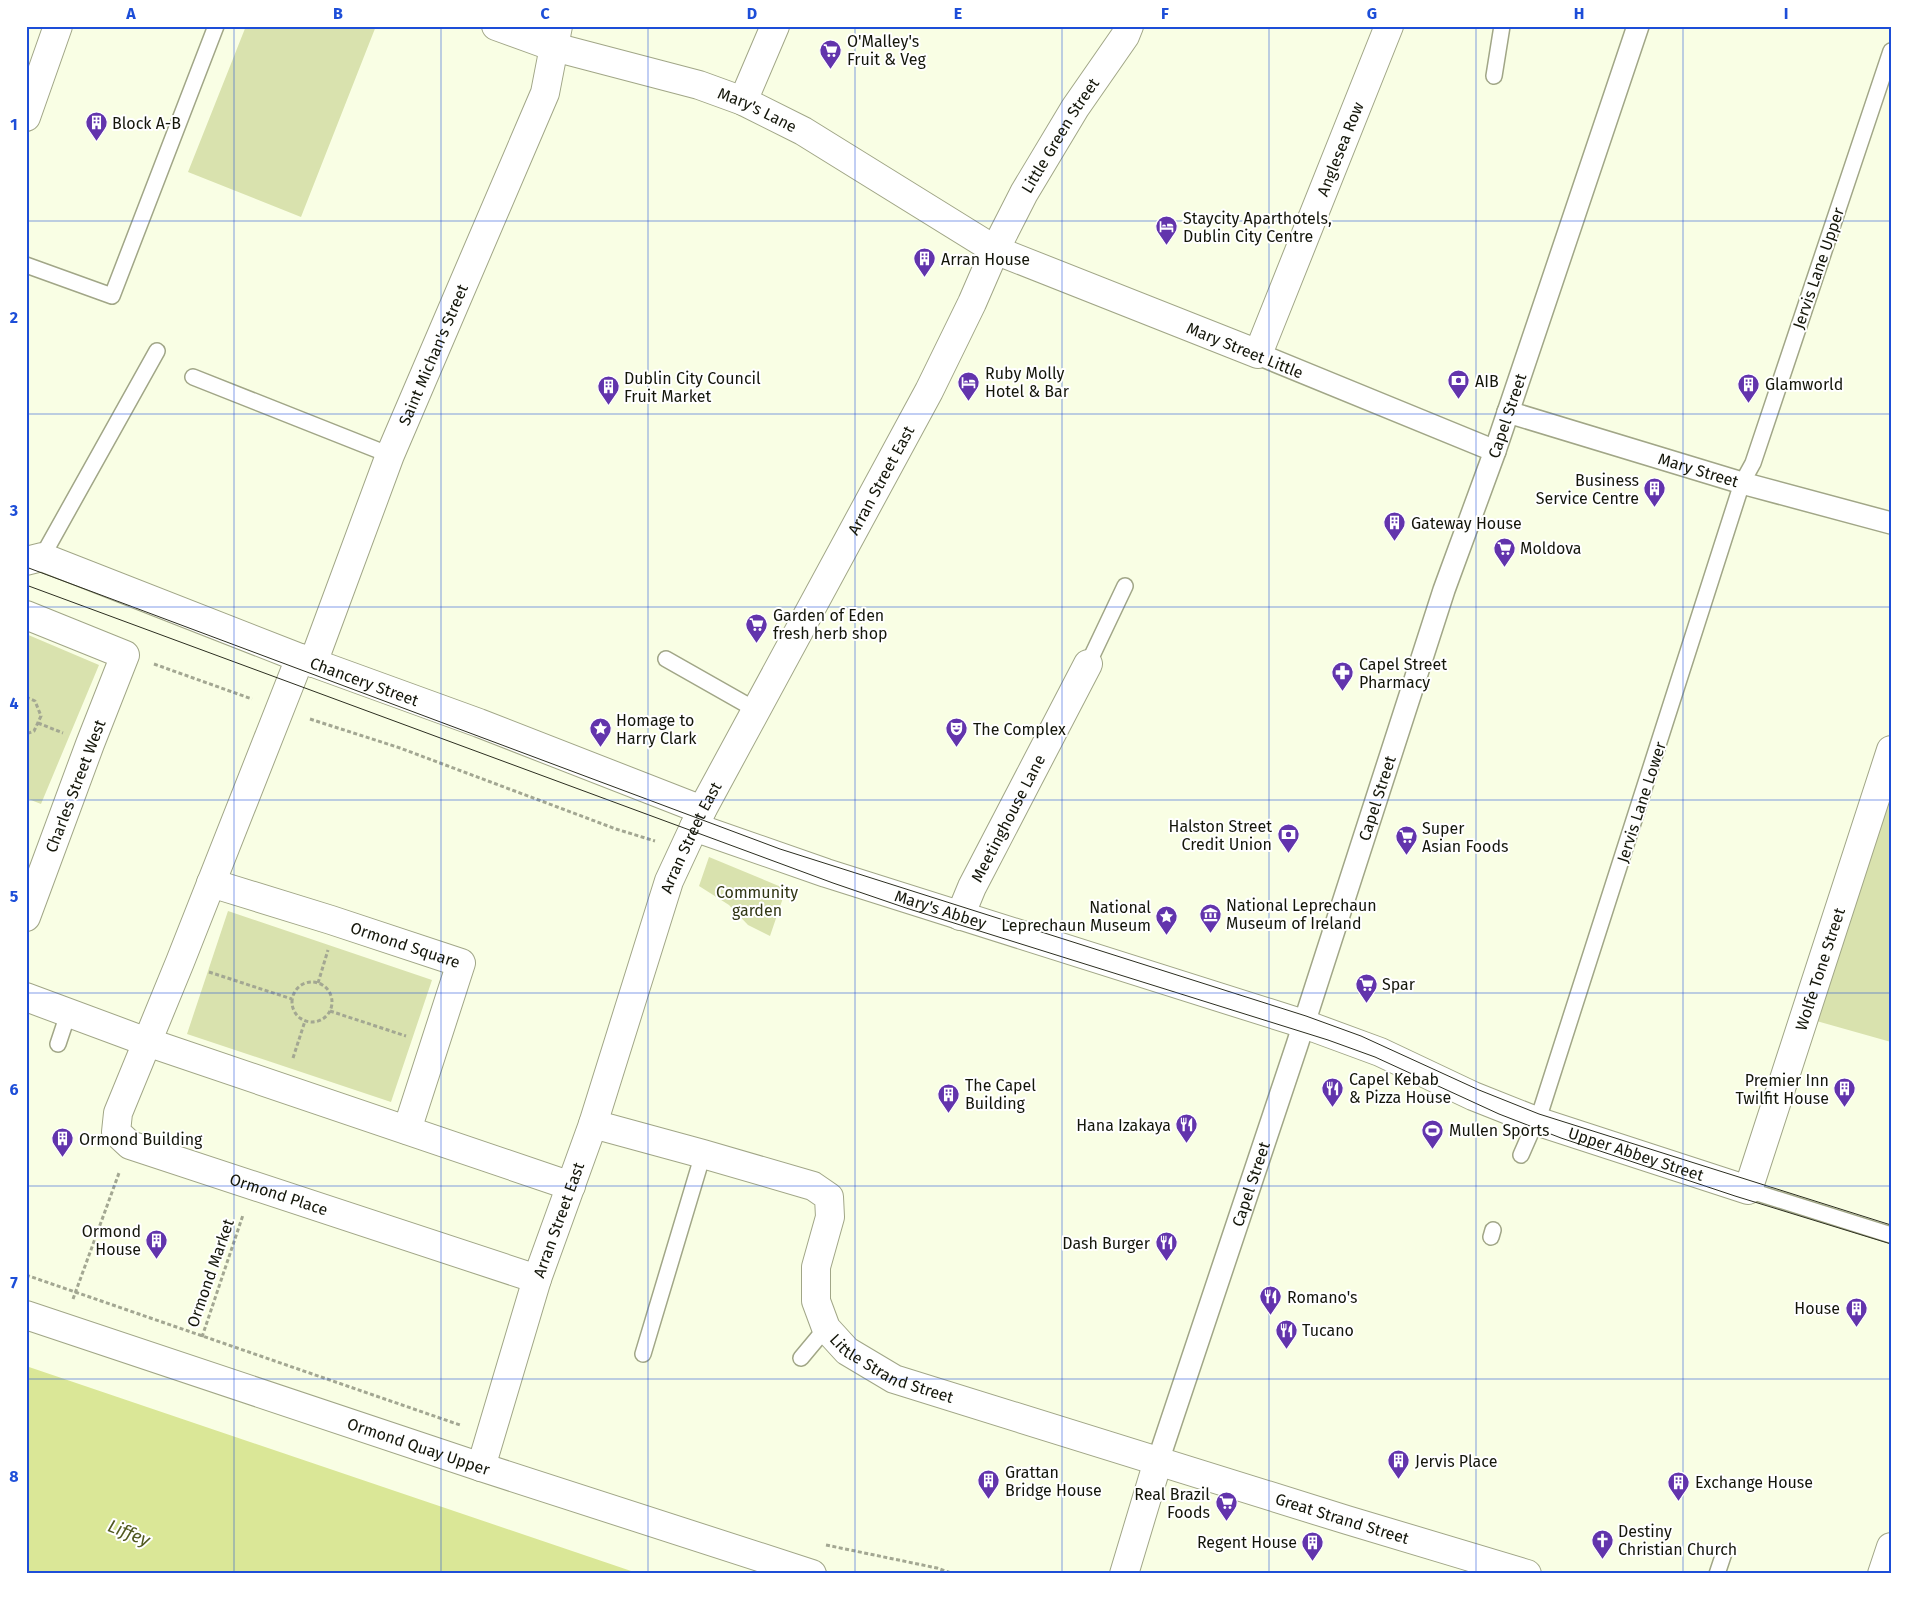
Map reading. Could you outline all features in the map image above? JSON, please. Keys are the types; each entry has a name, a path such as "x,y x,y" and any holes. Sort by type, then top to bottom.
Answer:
{"street":[{"path":"26,117 58,26"},
{"name":"Mary's Lane","path":"496,26 556,36 743,101 803,131 995,250"},
{"path":"743,101 776,26"},
{"name":"Little Green Street","path":"995,250 1024,193 1065,125 1125,36 1129,26"},
{"name":"Anglesea Row","path":"1258,354 1389,26"},
{"name":"Capel Street","path":"1124,1574 1158,1461 1304,1024 1444,590 1495,451 1638,26"},
{"name":"Saint Michan's Street","path":"306,661 390,455 545,93 556,36"},
{"name":"Mary Street Little","path":"995,250 1258,354 1495,451"},
{"name":"Arran Street East","path":"481,1467 537,1279 592,1124 669,881 698,818 929,391 972,303 995,250"},
{"name":"Mary Street","path":"1508,412 1742,483 1891,523"},
{"name":"Chancery Street","path":"34,559 306,661 479,723 698,818"},
{"path":"26,615 125,655"},
{"name":"Charles Street West","path":"26,917 125,655"},
{"path":"130,1145 116,1132 118,1113 280,709 306,661"},
{"name":"Meetinghouse Lane","path":"960,916 972,887 1088,664"},
{"name":"Wolfe Tone Street","path":"1748,1190 1891,750"},
{"name":"Mary's Abbey","path":"698,818 826,873 1304,1024"},
{"name":"Ormond Square","path":"211,883 461,963 407,1130"},
{"path":"26,998 147,1042 571,1186"},
{"name":"Upper Abbey Street","path":"1304,1024 1380,1052 1474,1096 1536,1121 1748,1190"},
{"name":"Little Strand Street","path":"592,1124 813,1186 829,1197 830,1217 816,1267 816,1301 826,1328 847,1351 894,1379 1158,1461"},
{"name":"Ormond Place","path":"130,1145 537,1279"},
{"name":"Ormond Quay Upper","path":"26,1315 191,1368 481,1467 812,1574"},
{"name":"Great Strand Street","path":"1158,1461 1527,1574"},
{"path":"1882,1574 1891,1547"}],"lane":[{"path":"26,266 112,296 216,26"},
{"path":"1494,76 1502,26"},
{"name":"Jervis Lane Upper","path":"1742,483 1753,463 1891,51"},
{"path":"34,559 157,351"},
{"path":"192,377 390,455"},
{"name":"Jervis Lane Lower","path":"1521,1155 1536,1121 1634,825 1742,483"},
{"name":"Meetinghouse Lane","path":"1088,664 1125,586"},
{"path":"666,659 756,710"},
{"path":"58,1044 68,1014"},
{"path":"643,1354 704,1154"},
{"name":"Upper Abbey Street","path":"1748,1190 1891,1235"},
{"path":"801,1358 826,1328"},
{"path":"1717,1574 1724,1552"}],"path":[{"path":"125,655 400,748 616,829 660,842"},
{"path":"26,697 34,701 41,716 34,731 26,734"},
{"path":"180,962 292,999"},
{"path":"311,982 318,983 330,994 332,1006 330,1011 327,1016 317,1022 305,1021 296,1014 292,999 298,988 311,982"},
{"path":"330,1011 435,1046"},
{"path":"283,1088 305,1021"},
{"path":"63,1328 130,1145"},
{"name":"Ormond Market","path":"191,1368 252,1186"},
{"path":"26,1275 468,1428"}],"green space":[{"path":"246,26 376,26 301,217 188,172"},
{"path":"26,634 99,665 41,804 26,798"},
{"path":"1891,784 1891,1042 1813,1020"},
{"name":"Community garden","path":"709,857 786,889 770,936 748,925 729,905 699,886"},
{"path":"228,911 432,980 391,1102 187,1034"}],"water":[{"name":"Liffey","path":"26,1366 640,1574 26,1574"}],"tram line":[{"path":"26,567 780,849 1306,1016 1361,1036 1479,1090 1539,1114 1891,1225"},
{"path":"26,585 833,883 906,908 1328,1040 1375,1057 1499,1114 1561,1138 1735,1196 1891,1244"}],"place":[{"name":"O'Malley's Fruit & Veg","path":"831,69"},
{"name":"Block A-B","path":"96,142"},
{"name":"Staycity Aparthotels, Dublin City Centre","path":"1167,246"},
{"name":"Arran House","path":"925,278"},
{"name":"AIB","path":"1459,400"},
{"name":"Ruby Molly Hotel & Bar","path":"969,401"},
{"name":"Glamworld","path":"1749,403"},
{"name":"Dublin City Council Fruit Market","path":"608,406"},
{"name":"Business Service Centre","path":"1655,508"},
{"name":"Gateway House","path":"1395,542"},
{"name":"Moldova","path":"1504,567"},
{"name":"Garden of Eden fresh herb shop","path":"757,643"},
{"name":"Capel Street Pharmacy","path":"1343,692"},
{"name":"Homage to Harry Clark","path":"600,748"},
{"name":"The Complex","path":"957,748"},
{"name":"Halston Street Credit Union","path":"1288,854"},
{"name":"Super Asian Foods","path":"1406,856"},
{"name":"National Leprechaun Museum of Ireland","path":"1210,933"},
{"name":"National Leprechaun Museum","path":"1167,935"},
{"name":"Spar","path":"1366,1003"},
{"name":"Capel Kebab & Pizza House","path":"1333,1107"},
{"name":"Premier Inn Twilfit House","path":"1845,1108"},
{"name":"The Capel Building","path":"949,1113"},
{"name":"Hana Izakaya","path":"1187,1144"},
{"name":"Mullen Sports","path":"1433,1149"},
{"name":"Ormond Building","path":"63,1158"},
{"name":"Ormond House","path":"157,1259"},
{"name":"Dash Burger","path":"1166,1262"},
{"name":"Romano's","path":"1271,1316"},
{"name":"House","path":"1856,1327"},
{"name":"Tucano","path":"1286,1349"},
{"name":"Jervis Place","path":"1399,1480"},
{"name":"Grattan Bridge House","path":"989,1500"},
{"name":"Exchange House","path":"1679,1501"},
{"name":"Real Brazil Foods","path":"1226,1522"},
{"name":"Destiny Christian Church","path":"1602,1559"},
{"name":"Regent House","path":"1313,1561"}]}
